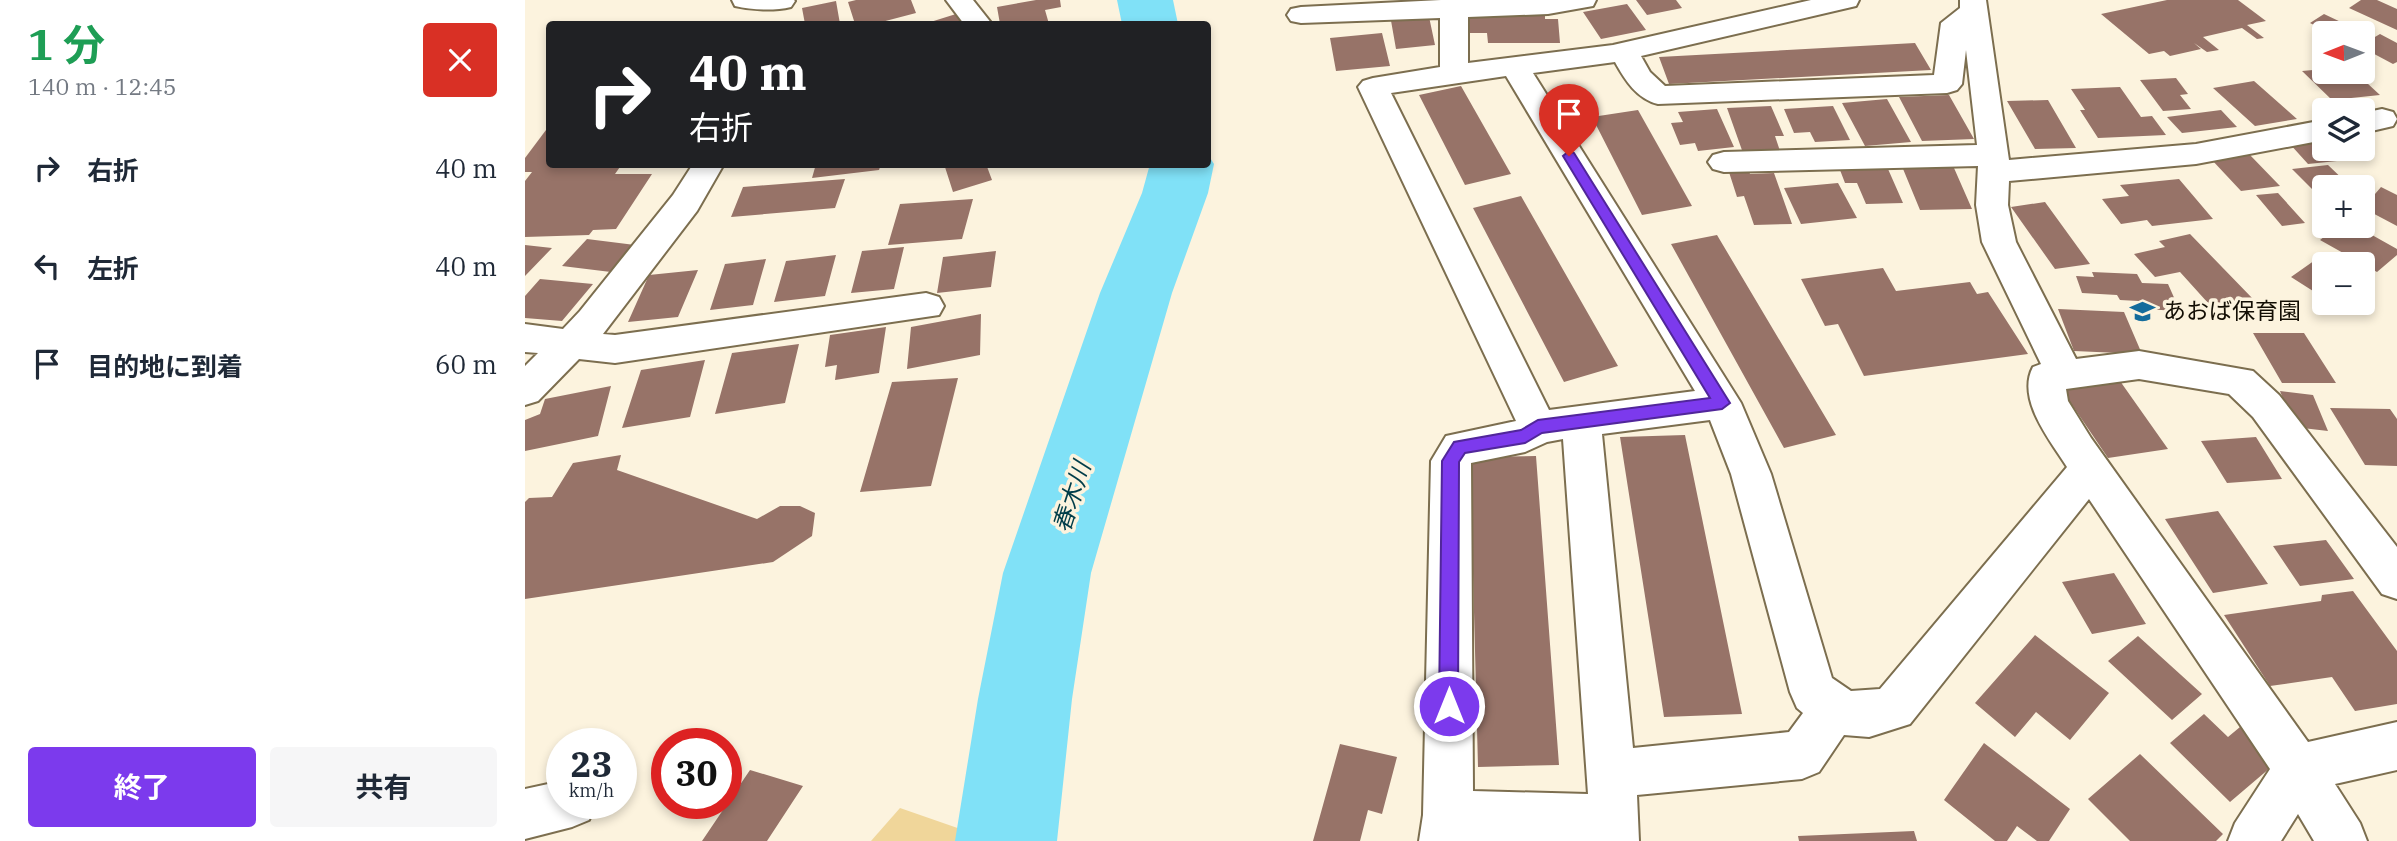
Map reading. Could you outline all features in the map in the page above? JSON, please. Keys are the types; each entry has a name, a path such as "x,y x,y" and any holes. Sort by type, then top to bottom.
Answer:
{"street":[{"path":"745,0 781,9"},
{"path":"960,0 976,21"},
{"path":"1301,15 1454,4 1548,6 1583,0"},
{"path":"1538,427 1373,87 1624,52 1846,0"},
{"path":"1454,4 1454,74"},
{"path":"1624,52 1638,77 1658,95 1947,84 1955,23 1973,5"},
{"path":"1973,5 1994,163 1992,205 1999,242 2065,374"},
{"path":"1514,66 1722,403 1751,474 1812,692 1834,710 1864,716 1894,708 2091,467"},
{"path":"1724,162 1994,163 2196,154 2312,132"},
{"path":"525,390 593,321 685,203 707,168"},
{"path":"525,338 615,349 926,306"},
{"path":"2341,841 2298,768 2049,403 2046,377 2139,365 2240,381 2266,406 2397,580"},
{"path":"1722,403 1538,427 1525,436 1460,447 1451,461 1446,828 1613,811 1802,755 1834,710"},
{"path":"1581,421 1613,811"},
{"path":"2253,841 2298,768 2397,746"},
{"path":"525,814 546,809"}],"shaded area":[{"path":"900,808 992,840 992,841 871,841"}],"building":[{"path":"911,0 916,13 885,21 854,21 848,2"},
{"path":"1036,0 1060,0 1061,7 1045,10 1048,21 999,21 997,7"},
{"path":"1636,0 1676,0 1682,8 1647,15"},
{"path":"2167,0 2238,0 2266,21 2247,25 2264,38 2257,39 2242,28 2203,37 2219,50 2207,52 2194,43 2201,49 2170,56 2164,51 2149,54 2101,14"},
{"path":"2361,0 2377,0 2397,9 2397,30 2349,8"},
{"path":"836,1 839,21 804,21 802,8"},
{"path":"1627,4 1646,30 1601,39 1583,12"},
{"path":"1428,12 1435,45 1396,49 1390,15"},
{"path":"1503,12 1545,12 1545,19 1558,19 1560,43 1488,43 1487,33 1464,33 1463,16 1503,16"},
{"path":"956,14 960,21 934,21"},
{"path":"2324,14 2339,21 2313,21"},
{"path":"1382,33 1390,66 1336,71 1330,38"},
{"path":"2380,34 2397,43 2397,62 2393,64 2375,54 2375,37"},
{"path":"1915,43 1931,70 1669,84 1659,57"},
{"path":"2312,70 2312,81 2302,71"},
{"path":"2176,78 2188,94 2180,95 2191,109 2163,111 2140,80"},
{"path":"2254,81 2297,119 2255,126 2213,88"},
{"path":"2315,84 2368,84 2380,95 2351,98 2330,98"},
{"path":"1461,86 1511,174 1465,185 1419,95"},
{"path":"2120,87 2141,117 2152,116 2166,135 2098,138 2080,110 2085,110 2071,89"},
{"path":"1949,95 1974,139 1922,141 1899,97"},
{"path":"1887,99 1911,142 1865,146 1842,103"},
{"path":"2048,100 2076,148 2035,149 2007,101"},
{"path":"1771,106 1784,136 1775,136 1780,151 1743,153 1727,108"},
{"path":"1833,106 1850,140 1815,142 1810,132 1794,133 1784,109"},
{"path":"1717,109 1734,147 1698,151 1695,143 1680,145 1671,123 1683,122 1678,112"},
{"path":"1638,110 1692,206 1642,215 1592,117"},
{"path":"2221,110 2237,127 2182,133 2167,117"},
{"path":"546,130 546,168 619,168 615,174 652,174 616,229 593,230 589,235 525,237 525,181 532,172 525,172 525,158"},
{"path":"2312,141 2312,161 2337,161 2308,164 2289,143"},
{"path":"2249,154 2280,186 2241,191 2211,159"},
{"path":"1901,164 1954,168 1972,209 1920,210"},
{"path":"2328,165 2338,175 2312,175 2312,189 2292,169"},
{"path":"815,168 880,168 879,170 812,178"},
{"path":"945,168 988,168 992,180 953,192"},
{"path":"1728,169 1748,169 1750,174 1774,173 1792,224 1754,225 1744,196 1737,197"},
{"path":"1888,169 1903,203 1866,204 1857,183 1845,183 1840,170"},
{"path":"845,179 835,208 731,217 743,187"},
{"path":"2179,179 2213,219 2152,226 2147,220 2121,224 2102,199 2129,196 2120,185"},
{"path":"1838,183 1857,218 1801,224 1784,188"},
{"path":"2381,187 2397,195 2397,226 2375,214 2375,194"},
{"path":"2278,193 2305,223 2282,226 2256,195"},
{"path":"1521,196 1618,366 1564,382 1473,208"},
{"path":"973,199 962,239 888,245 900,204"},
{"path":"2045,202 2090,264 2055,269 2011,207"},
{"path":"2190,234 2254,300 2222,307 2216,301 2208,303 2180,272 2155,277 2134,254 2165,247 2159,241"},
{"path":"1717,235 1836,435 1784,448 1671,244"},
{"path":"2375,237 2397,249 2397,255 2377,272 2375,252 2341,252 2320,240"},
{"path":"587,239 643,246 619,273 562,266"},
{"path":"525,245 552,248 525,276"},
{"path":"904,247 894,289 851,293 862,251"},
{"path":"996,251 991,287 937,293 943,257"},
{"path":"836,255 825,296 774,302 786,261"},
{"path":"766,259 753,305 710,310 725,264"},
{"path":"2312,262 2312,290 2291,277"},
{"path":"1883,268 1896,291 1970,282 1977,294 1988,292 2028,354 1864,376 1838,324 1825,326 1801,279"},
{"path":"698,270 678,317 628,322 649,275"},
{"path":"2092,272 2137,274 2142,283 2168,284 2180,311 2142,309 2139,301 2120,300 2117,295 2082,293 2076,276 2094,277"},
{"path":"540,279 593,284 562,321 525,318 525,296"},
{"path":"2058,309 2124,312 2142,354 2074,351"},
{"path":"981,314 980,355 907,369 911,327"},
{"path":"886,327 879,373 835,380 837,365 825,367 830,335"},
{"path":"2253,333 2304,333 2336,383 2282,383"},
{"path":"799,344 785,403 715,414 732,353"},
{"path":"705,360 690,417 622,428 641,370"},
{"path":"958,378 931,486 860,492 892,382"},
{"path":"2120,381 2168,449 2108,458 2062,390"},
{"path":"611,386 598,436 525,451 525,420 540,414 545,399"},
{"path":"2280,391 2313,395 2328,431 2294,427"},
{"path":"2330,408 2390,409 2397,419 2397,466 2365,465"},
{"path":"1685,435 1742,714 1664,717 1620,437"},
{"path":"2256,437 2282,479 2227,483 2201,441"},
{"path":"621,455 617,470 757,519 780,506 800,506 815,513 812,536 773,562 525,599 525,502 529,498 552,497 573,463"},
{"path":"1536,456 1559,765 1478,767 1470,457"},
{"path":"2218,511 2268,584 2213,593 2165,519"},
{"path":"2326,540 2354,579 2300,586 2273,546"},
{"path":"2114,573 2146,624 2092,634 2062,582"},
{"path":"2353,591 2397,651 2397,704 2355,711 2332,677 2270,686 2224,615 2321,601 2322,595"},
{"path":"2035,635 2109,693 2070,740 2036,712 2015,737 1975,703"},
{"path":"2138,636 2202,694 2172,720 2108,661"},
{"path":"2204,714 2228,737 2240,727 2277,762 2230,802 2170,743"},
{"path":"1984,743 2070,809 2049,841 2037,841 2017,826 2007,841 1995,841 1944,800"},
{"path":"1340,744 1397,757 1382,814 1368,810 1360,841 1313,841"},
{"path":"2140,754 2223,834 2216,841 2130,841 2088,799"},
{"path":"750,770 803,786 767,841 702,841 717,819 742,819 742,782"},
{"path":"1914,831 1917,841 1799,841 1798,836"}],"waterway":[{"name":"春木川","path":"1145,0 1149,21"},
{"name":"春木川","path":"1006,841 1025,699 1047,573 1136,293 1175,193 1181,168"}],"place":[{"name":"あおば保育園","path":"2143,311"}],"route":[{"path":"1449,706 1451,461 1460,447 1525,436 1538,427 1722,403 1569,156"}]}
